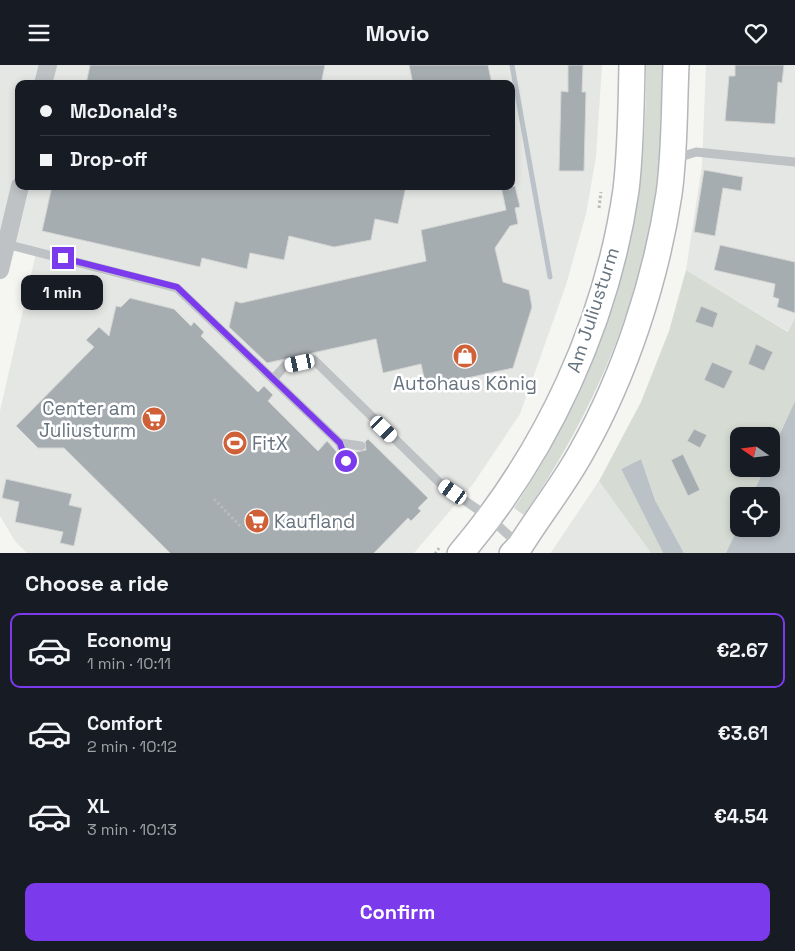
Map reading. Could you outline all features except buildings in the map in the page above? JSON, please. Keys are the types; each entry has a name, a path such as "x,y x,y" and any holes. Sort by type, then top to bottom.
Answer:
{"main road":[{"name":"Am Juliusturm","path":"450,550 490,519 543,433 574,372 598,308 616,238 625,191 630,146 632,65"},
{"path":"519,551 582,452 615,387 639,317 659,245 673,159 676,65"}],"street":[{"path":"44,80 48,65"},
{"path":"0,270 19,190"}],"lane":[{"path":"673,159 696,152 795,163"},
{"path":"6,244 177,287 340,443 346,461"},
{"path":"274,378 285,366 314,360 441,484 490,519 519,551"},
{"path":"340,443 361,446"}],"path":[{"path":"599,210 601,192"},
{"path":"214,499 242,528"},
{"path":"435,553 450,550"}],"shaded area":[{"path":"0,65 602,65 596,157 586,214 566,285 520,414 473,484 414,553 27,553 15,541 0,516 0,411 37,249 0,238"},
{"path":"646,65 662,65 658,171 641,263 628,308 594,394 573,436 524,515 514,508 561,429 580,389 598,347 625,261 641,171"},
{"path":"706,65 795,65 795,318 789,332 686,270 702,165"},
{"path":"686,270 788,332 795,318 795,401 780,434 780,427 730,427 730,477 760,477 756,487 730,487 730,537 733,537 726,553 684,553 655,500 641,459 621,469 663,553 651,553 599,481 641,402 669,331"},
{"path":"795,401 795,553 726,553 733,537 780,537 780,487 756,487 760,477 780,477 780,434"},
{"path":"641,459 655,500 684,553 663,553 621,469"},
{"path":"599,481 651,553 551,553"}],"waterway":[{"path":"512,65 515,80"},
{"path":"515,82 550,277"}],"place":[{"name":"Autohaus König","path":"465,356"},
{"name":"Center am Juliusturm","path":"154,419"},
{"name":"FitX","path":"235,443"},
{"name":"Kaufland","path":"257,521"}],"route":[{"path":"63,258 177,287 340,443 346,461"}]}
